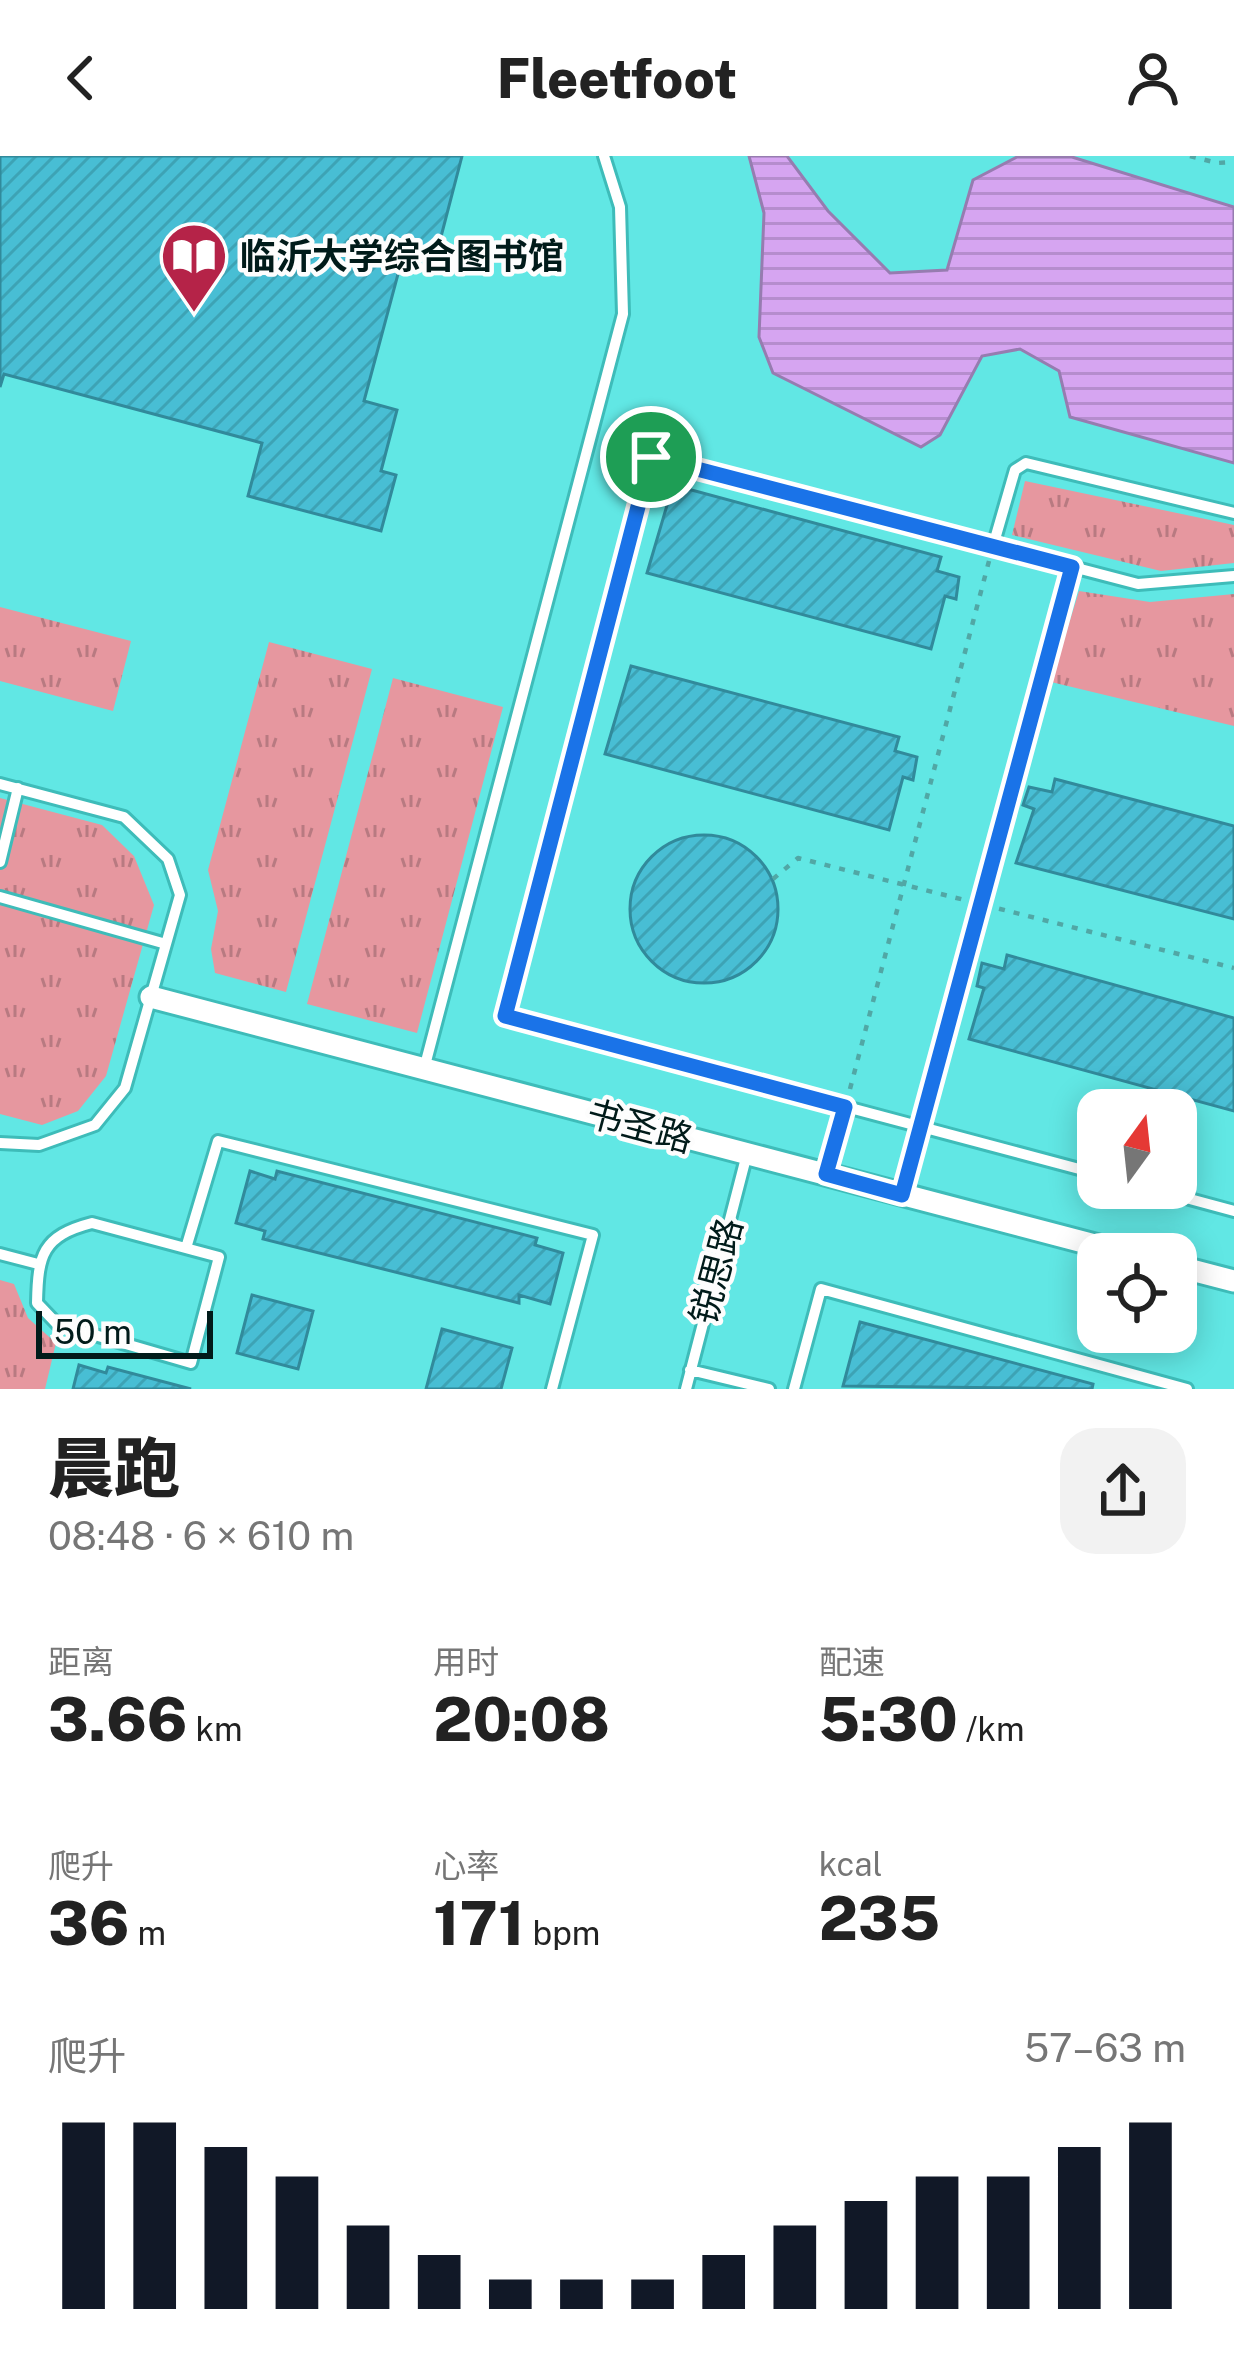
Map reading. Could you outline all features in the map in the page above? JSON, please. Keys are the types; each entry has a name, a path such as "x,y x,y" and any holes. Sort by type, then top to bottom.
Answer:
{"street":[{"name":"书圣路","path":"151,997 1077,1240"},
{"path":"1197,1272 1234,1282"}],"lane":[{"path":"424,1069 622,314 620,207 604,156"},
{"path":"1077,1168 505,1016 651,457 1138,584 1234,576"},
{"path":"993,546 1015,470 1026,463 1234,513"},
{"path":"0,784 124,817 168,860 180,895 125,1088 94,1125 39,1144 0,1143"},
{"path":"0,862 18,788"},
{"path":"0,897 166,944"},
{"path":"826,1174 845,1107"},
{"path":"902,1195 922,1127"},
{"path":"186,1248 218,1141 592,1235 553,1389"},
{"name":"锐思路","path":"686,1389 747,1154"},
{"path":"1197,1201 1234,1211"},
{"path":"92,1223 219,1256 191,1363 57,1324 37,1303 38,1264 65,1230 92,1223"},
{"path":"0,1254 38,1264"},
{"path":"794,1389 821,1289 1187,1389"},
{"path":"690,1370 769,1389"}],"path":[{"path":"1190,156 1234,162"},
{"path":"845,1107 993,546"},
{"path":"922,1127 1072,567"},
{"path":"772,879 798,858 1234,968"}],"shaded area":[{"path":"0,156 1234,156 1234,1389 0,1389"},
{"path":"749,156 787,156 828,211 890,273 947,270 973,180 1017,157 1072,157 1234,207 1234,463 1070,417 1059,371 1020,349 982,356 940,435 921,447 773,373 759,337 764,213"}],"green space":[{"path":"1025,481 1234,525 1234,563 1161,571 1012,535"},
{"path":"1079,591 1150,602 1234,594 1234,726 1051,682"},
{"path":"0,607 131,641 113,711 0,681"},
{"path":"269,642 372,669 286,992 215,973 211,949 218,911 208,870"},
{"path":"393,678 503,707 417,1033 307,1004"},
{"path":"0,798 102,825 134,856 154,905 106,1076 78,1111 42,1125 0,1114"},
{"path":"0,1280 14,1284 28,1318 56,1343 45,1389 0,1389"}],"building":[{"name":"临沂大学综合图书馆","path":"0,156 462,156 436,256 405,248 364,401 397,410 381,471 396,475 381,531 248,496 262,443 4,374 0,387"},
{"path":"673,485 941,557 937,571 959,577 956,599 945,596 931,649 647,573"},
{"path":"631,666 899,737 895,751 917,757 913,780 903,777 889,830 605,754"},
{"path":"1055,779 1234,826 1234,919 1016,863 1034,809 1023,805 1029,787 1052,792"},
{"path":"704,835 732,840 757,856 773,881 778,909 773,937 757,962 732,978 704,983 676,978 651,962 635,937 630,909 635,881 651,856 676,840"},
{"path":"1007,955 1234,1018 1234,1111 1197,1101 1197,1089 1153,1089 969,1039 984,988 977,986 982,963 1004,969"},
{"path":"250,1171 275,1179 277,1171 537,1238 535,1245 563,1253 550,1304 519,1295 519,1303 263,1239 265,1231 236,1223"},
{"path":"252,1295 313,1311 298,1369 237,1353"},
{"path":"860,1322 1093,1384 1092,1389 843,1386"},
{"path":"442,1329 512,1348 501,1389 426,1389"},
{"path":"79,1365 106,1373 108,1367 191,1389 73,1389"}],"place":[{"name":"临沂大学综合图书馆","path":"194,315"}],"route":[{"path":"651,457 1072,567 902,1195 826,1174 845,1107 505,1016 651,457"}]}
